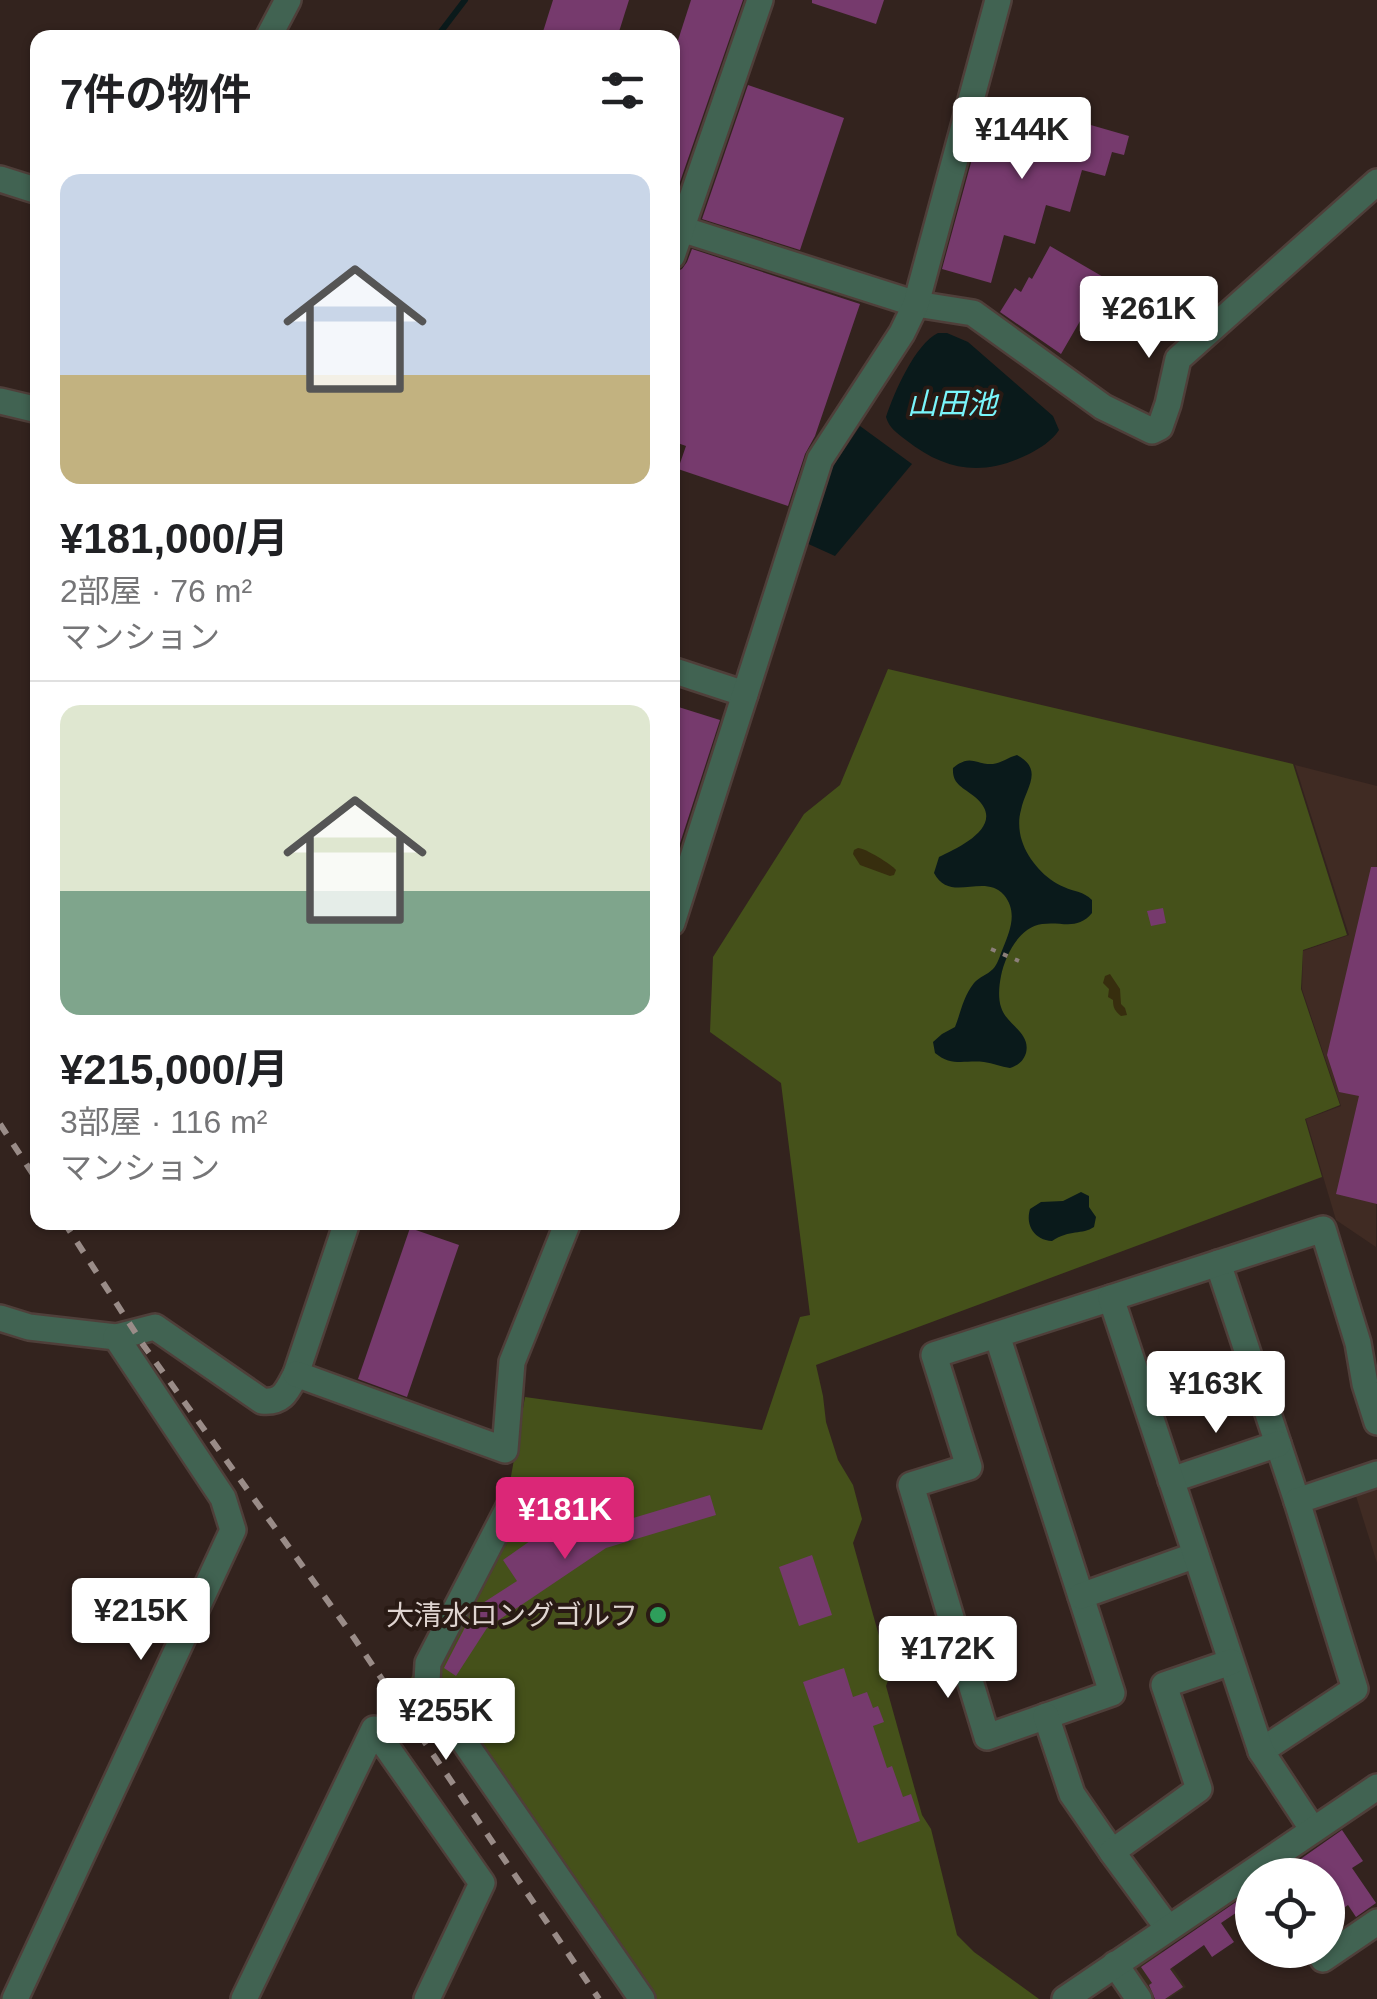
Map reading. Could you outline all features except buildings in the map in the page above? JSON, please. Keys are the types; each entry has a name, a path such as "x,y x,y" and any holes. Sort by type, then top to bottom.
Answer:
{"street":[{"path":"272,30 288,0"},
{"path":"680,220 760,0"},
{"path":"680,899 820,460 902,333 916,304 998,0"},
{"path":"0,179 30,188"},
{"path":"680,229 916,304 974,312 1103,407 1152,431 1160,427 1178,359 1377,182"},
{"path":"0,400 30,408"},
{"path":"680,673 745,694"},
{"path":"997,1334 1112,1692 988,1736 911,1486 969,1467 934,1355 997,1334 1112,1298 1322,1229 1358,1342 1377,1422"},
{"path":"0,1318 29,1327 116,1337 155,1327 262,1401 273,1402 285,1396 296,1374 344,1230"},
{"path":"296,1374 506,1450 512,1362 565,1230"},
{"path":"1218,1263 1355,1689 1261,1752"},
{"path":"1112,1298 1261,1752 1313,1830"},
{"path":"15,1999 232,1530 222,1498 116,1337"},
{"path":"1172,1480 1278,1444"},
{"path":"1297,1501 1377,1474"},
{"path":"510,1504 428,1663 426,1681 642,1999"},
{"path":"1081,1596 1196,1555"},
{"path":"1112,1852 1199,1789 1164,1685 1231,1662"},
{"path":"1046,1716 1072,1794 1168,1928"},
{"path":"244,1999 374,1729 482,1883 427,1999"},
{"path":"1065,1999 1377,1786"},
{"path":"1345,1944 1377,1922"},
{"path":"1115,1964 1139,1999"}],"path":[{"path":"991,949 1019,961"}],"shaded area":[{"path":"1295,765 1377,786 1376,1247 1336,1220 1306,1119 1341,1106 1302,989 1303,951 1349,935"},
{"path":"1377,1489 1377,1563 1356,1496"},
{"path":"1156,1944 1186,1987 1168,1999 1146,1999 1124,1967"}],"green space":[{"path":"888,669 1293,764 1347,935 1303,950 1301,989 1340,1105 1305,1119 1322,1177 816,1365 826,1422 838,1460 853,1485 862,1519 853,1543 890,1675 886,1686 922,1815 931,1829 957,1935 1039,1999 629,1999 407,1686 510,1482 525,1397 762,1430 800,1317 810,1315 781,1083 710,1032 713,957 804,814 840,785"}],"sand":[{"path":"858,848 889,864 896,870 894,875 860,865 853,854"},
{"path":"1110,974 1120,989 1127,1015 1121,1016 1108,997 1109,989 1103,983"}],"water":[{"name":"山田池","path":"938,333 968,342 1053,416 1059,430 1056,434 1029,454 980,468 935,458 897,433 886,417 894,395 921,347"},
{"path":"860,426 912,464 835,556 804,542 824,480"},
{"path":"1017,755 1032,773 1019,818 1025,848 1051,880 1092,900 1092,913 1075,924 1034,926 1020,936 1010,952 1001,976 999,1000 1027,1046 1022,1061 1010,1068 953,1061 935,1053 933,1042 955,1027 970,988 996,965 1012,915 1008,901 996,889 949,886 934,873 939,857 977,834 986,817 984,807 956,782 953,768 964,761 993,764"},
{"path":"1081,1192 1089,1196 1089,1207 1096,1217 1094,1227 1052,1241 1033,1231 1030,1209 1041,1202 1063,1201"}],"waterway":[{"path":"442,30 465,0"}],"railway":[{"path":"0,1124 30,1170"},
{"path":"69,1230 144,1346 350,1632 599,1999"}],"place":[{"name":"大清水ロングゴルフ","path":"658,1615"}]}
